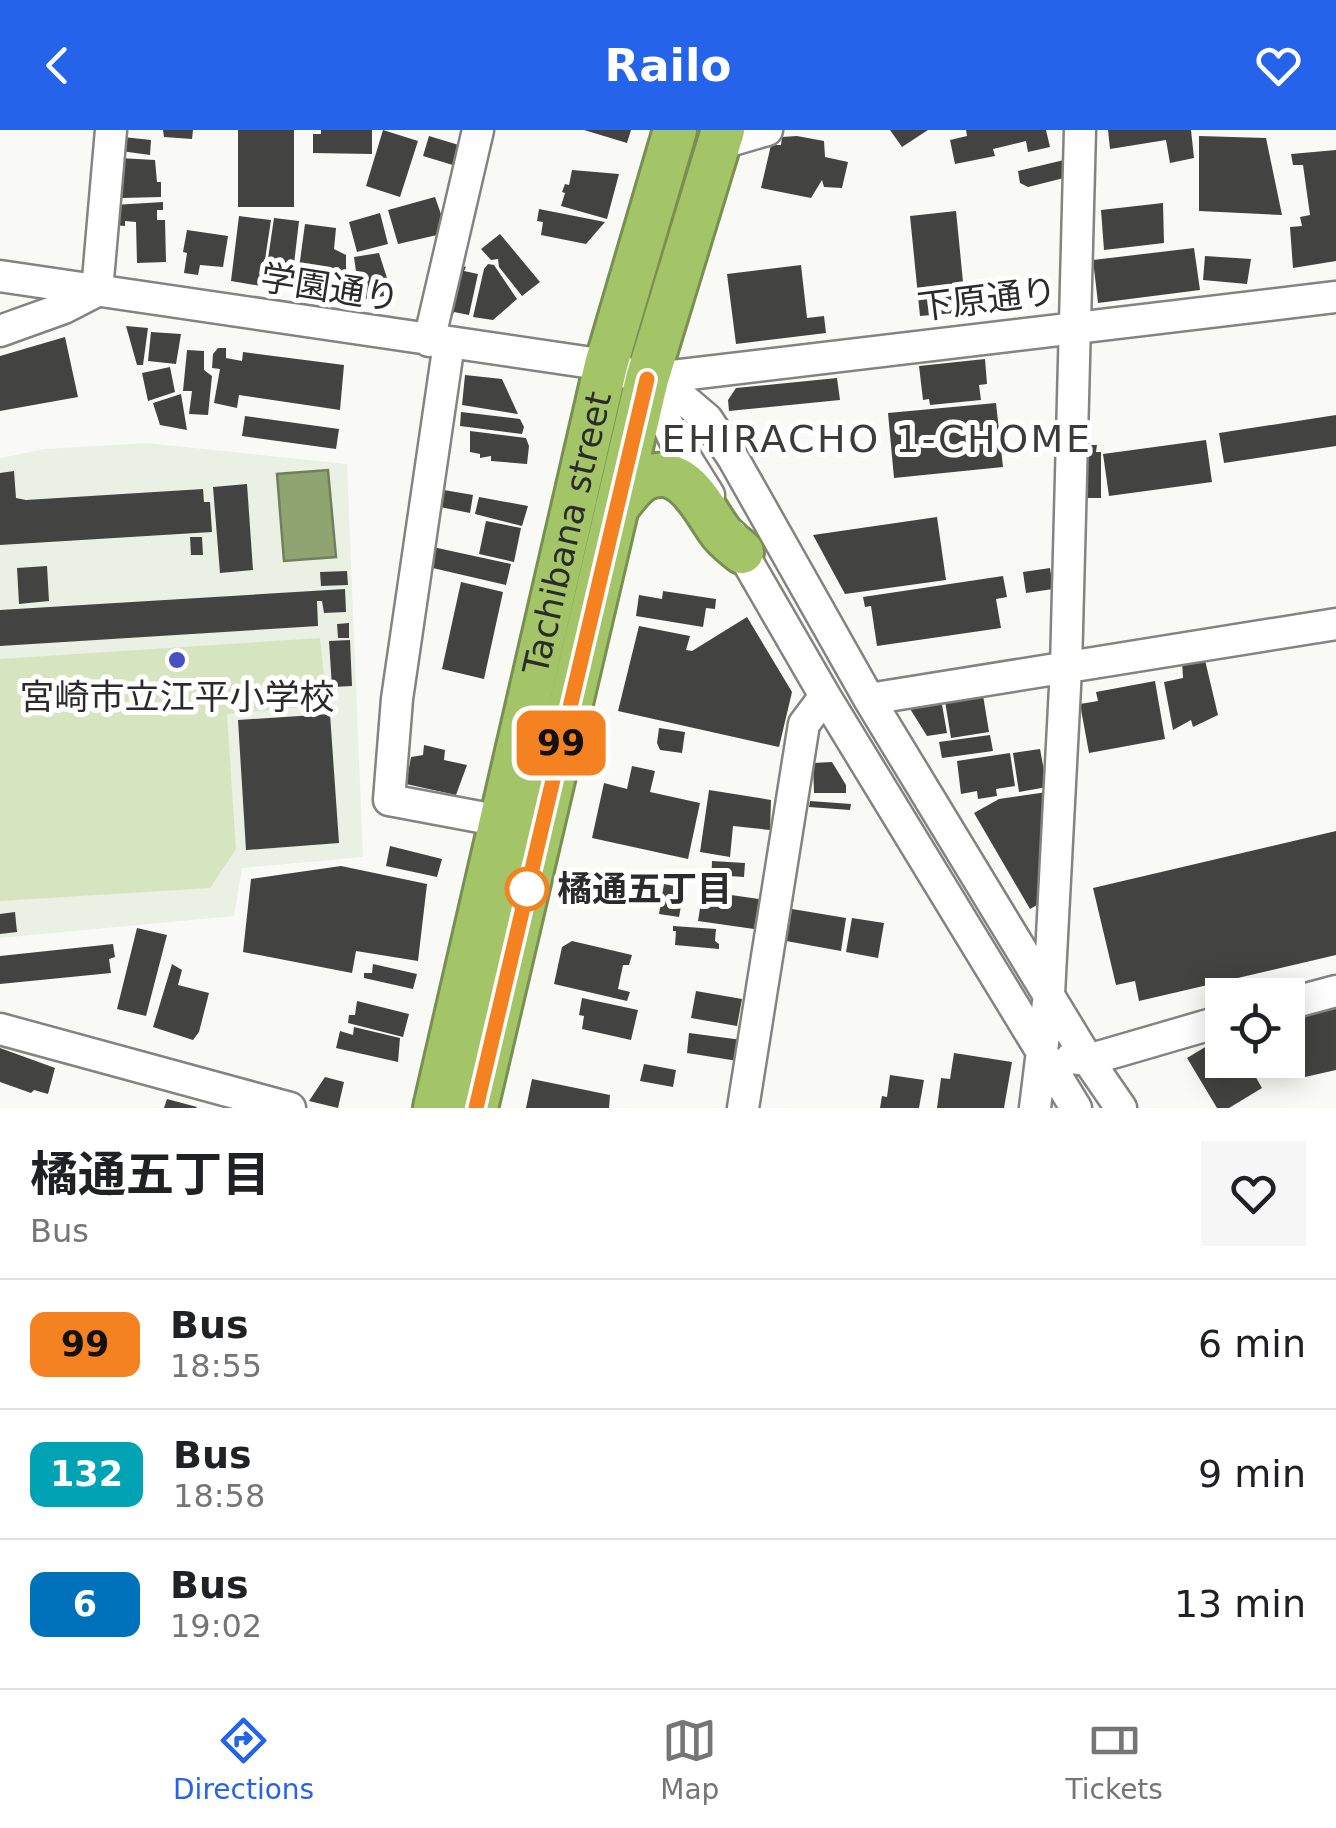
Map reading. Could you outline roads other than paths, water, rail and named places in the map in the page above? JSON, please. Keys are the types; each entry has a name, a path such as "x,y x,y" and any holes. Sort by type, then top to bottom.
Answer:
{"highway":[{"name":"Tachibana street","path":"435,1108 606,365 675,130"},
{"name":"Tachibana street","path":"476,1108 647,379 721,137"},
{"path":"617,507 646,478 680,480 693,492 721,534 742,552"}],"street":[{"path":"0,330 64,308 96,291 111,130"},
{"path":"478,130 439,342 397,699 389,800 501,821"},
{"path":"721,137 767,130"},
{"path":"1035,1108 1050,994 1066,668 1080,130"},
{"name":"学園通り","path":"0,276 606,365 647,379"},
{"name":"下原通り","path":"647,379 1336,297"},
{"path":"647,379 674,439 825,696 1076,1108"},
{"path":"647,379 674,391 707,419 733,458 869,699 1121,1108"},
{"path":"869,699 1336,624"},
{"path":"743,1108 804,724 825,696"},
{"path":"1305,999 1336,991"},
{"path":"1043,1054 1088,1060 1205,1026"},
{"path":"0,1030 276,1106"}],"place":[{"name":"宮崎市立江平小学校","path":"177,660"},
{"name":"橘通五丁目","path":"527,889"}],"district":[{"name":"EHIRACHO 1-CHOME","path":"877,439"}]}
